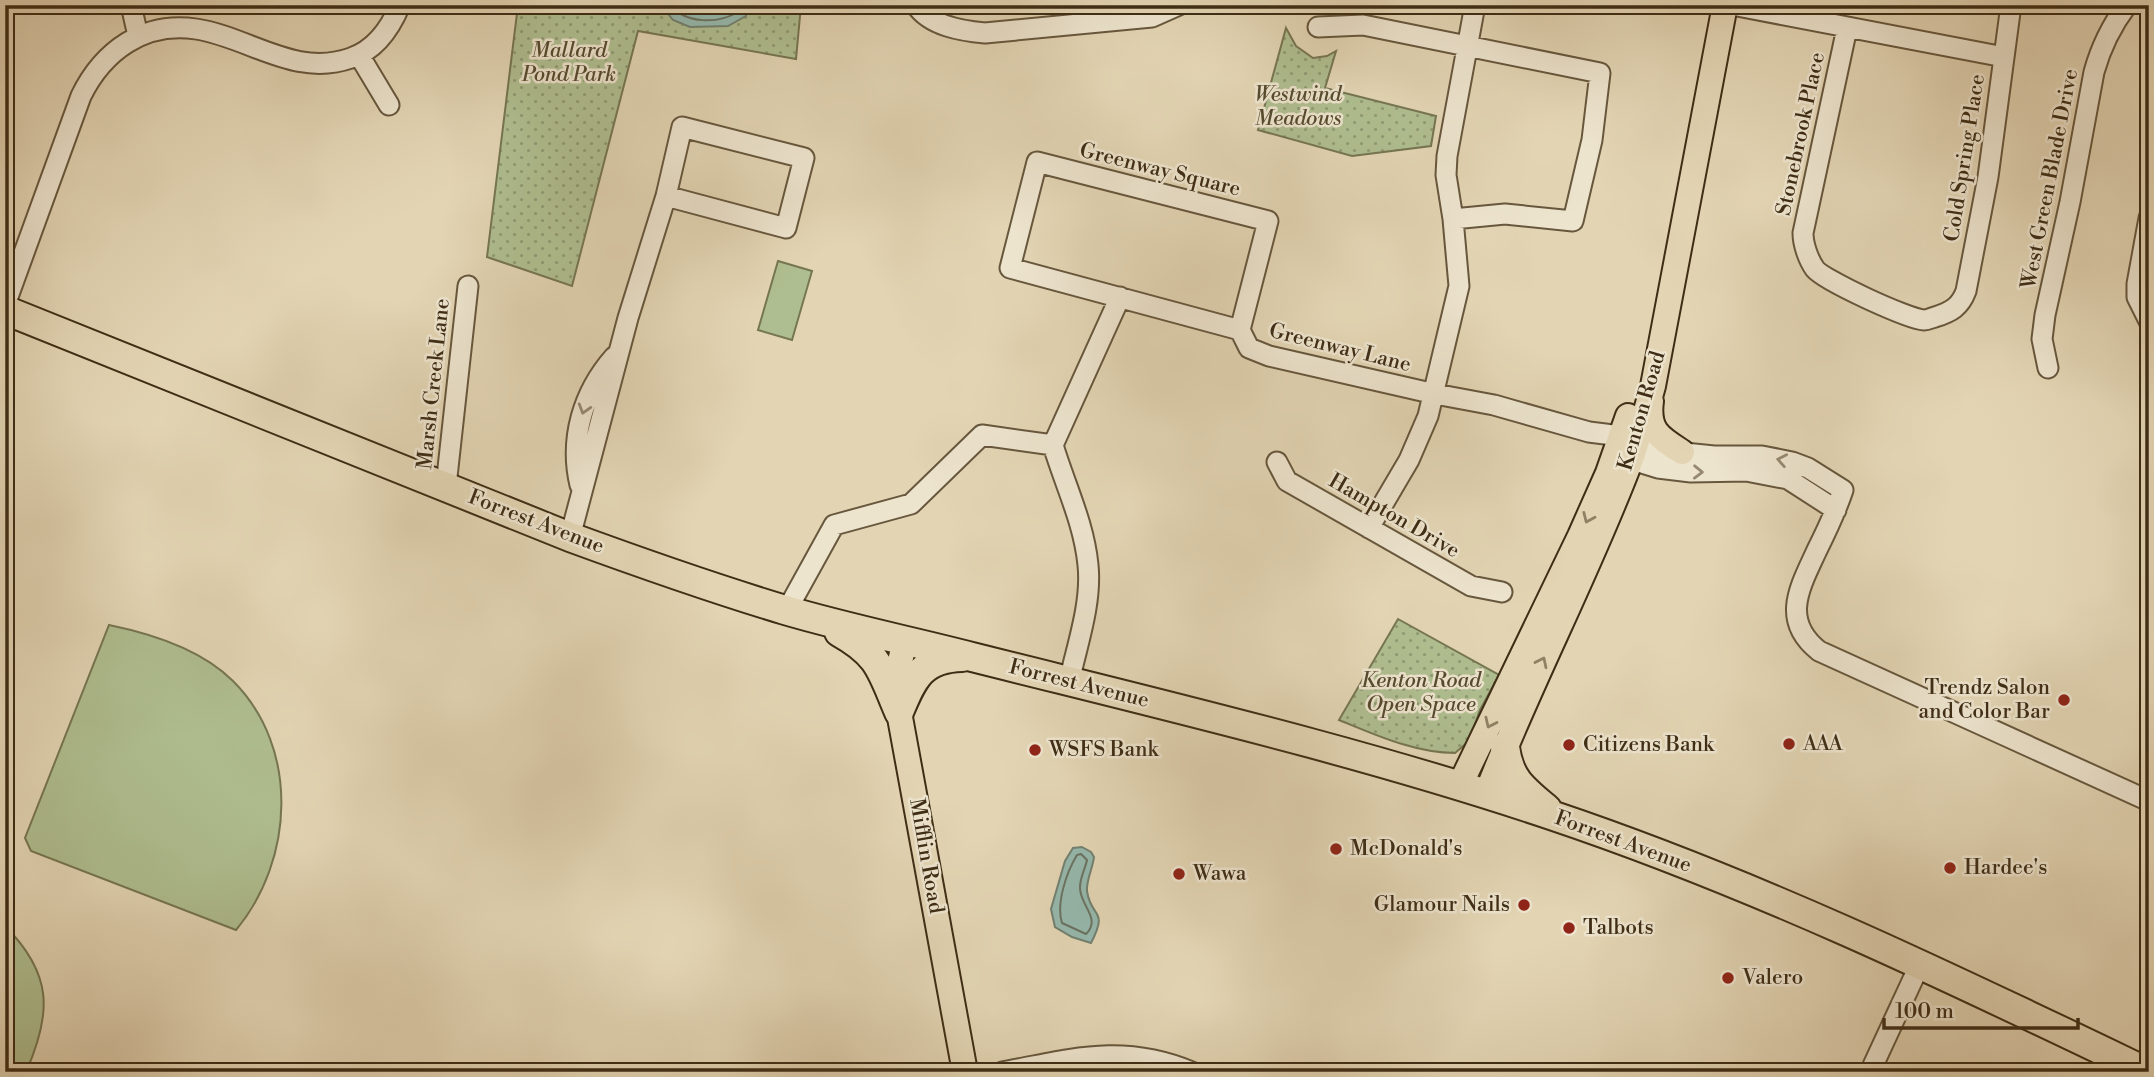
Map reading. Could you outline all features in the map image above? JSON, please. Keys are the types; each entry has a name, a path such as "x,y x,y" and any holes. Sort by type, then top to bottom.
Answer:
{"highway":[{"name":"Forrest Avenue","path":"5,307 570,537 658,569 799,614 1343,752 1554,816 1738,884 1920,964 2147,1072"},
{"path":"799,614 861,644 879,665 899,712"},
{"path":"899,712 909,687 923,669 942,659 969,656"},
{"path":"1505,747 1507,764 1512,775 1522,788 1554,816"}],"main road":[{"name":"Kenton Road","path":"1486,795 1535,675 1578,587 1626,448 1666,273 1716,5"},
{"name":"Kenton Road","path":"1459,787 1580,536 1626,448 1653,386 1725,5"},
{"path":"1653,386 1649,415 1653,429 1663,440 1682,452"},
{"name":"Mifflin Road","path":"905,640 897,675 899,712 965,1072"}],"street":[{"path":"131,5 138,36"},
{"path":"5,307 88,82 108,57 138,36 157,30 196,29 287,60 325,64 359,55 381,39 400,5"},
{"path":"916,5 931,19 960,31 985,33 1152,17 1179,5"},
{"path":"1370,528 1409,460 1428,416 1459,286 1446,175 1447,156 1475,5"},
{"path":"1732,5 2004,57"},
{"name":"Cold Spring Place","path":"1950,312 1961,303 1966,291 1988,177 2011,5"},
{"name":"West Green Blade Drive","path":"2048,368 2042,339 2045,315 2070,202 2094,72 2110,30 2127,5"},
{"path":"1318,27 1363,25 1600,73 1591,140 1573,220 1505,214 1453,219"},
{"name":"Stonebrook Place","path":"1847,28 1803,242 1815,268 1824,276 1876,303 1924,320 1950,312"},
{"path":"359,55 389,105"},
{"path":"570,537 666,196 682,127 804,158 786,228 666,196"},
{"name":"Greenway Square","path":"1010,268 1037,162 1268,221 1240,330"},
{"path":"2149,218 2137,284 2137,297 2149,321"},
{"name":"Greenway Lane","path":"1010,268 1240,330 1249,348 1269,356 1494,405 1588,432 1626,448"},
{"name":"Marsh Creek Lane","path":"446,486 468,286"},
{"path":"1069,682 1086,605 1089,567 1082,530 1053,445 1120,297"},
{"path":"799,614 834,525 911,504 982,435 1053,445"},
{"path":"1626,448 1714,456 1762,456 1792,461 1843,490 1796,601 1799,628 1806,641 1819,651 2149,801"},
{"path":"1626,448 1658,468 1691,472 1746,471 1788,479 1836,510"},
{"name":"Hampton Drive","path":"1277,461 1287,481 1471,586 1502,592"},
{"path":"1870,1072 1920,964"},
{"path":"1002,1072 1111,1054 1136,1055 1192,1072"}],"green space":[{"name":"Mallard Pond Park","path":"518,5 801,5 796,59 638,31 572,286 487,257"},
{"name":"Westwind Meadows","path":"1286,28 1296,46 1313,58 1327,56 1336,51 1325,88 1436,116 1431,146 1352,156 1258,130"},
{"path":"778,261 812,271 792,340 758,330"},
{"name":"Kenton Road Open Space","path":"1398,619 1499,675 1480,710 1469,741 1455,753 1410,747 1339,720"},
{"path":"109,625 176,644 206,660 233,681 255,708 270,738 279,771 281,804 278,838 269,871 255,902 236,930 31,851 25,838"},
{"path":"5,926 32,961 40,978 43,995 40,1031 26,1072 5,1066"}],"water":[{"path":"661,5 747,5 746,16 728,26 690,27 673,20"},
{"path":"1082,847 1094,857 1087,891 1099,924 1091,943 1072,937 1055,927 1051,909 1065,861 1073,848"}],"place":[{"name":"Trendz Salon and Color Bar","path":"2064,700"},
{"name":"AAA","path":"1789,744"},
{"name":"Citizens Bank","path":"1569,745"},
{"name":"WSFS Bank","path":"1035,750"},
{"name":"McDonald's","path":"1336,849"},
{"name":"Hardee's","path":"1950,868"},
{"name":"Wawa","path":"1179,874"},
{"name":"Glamour Nails","path":"1524,905"},
{"name":"Talbots","path":"1569,928"},
{"name":"Valero","path":"1728,978"}]}
